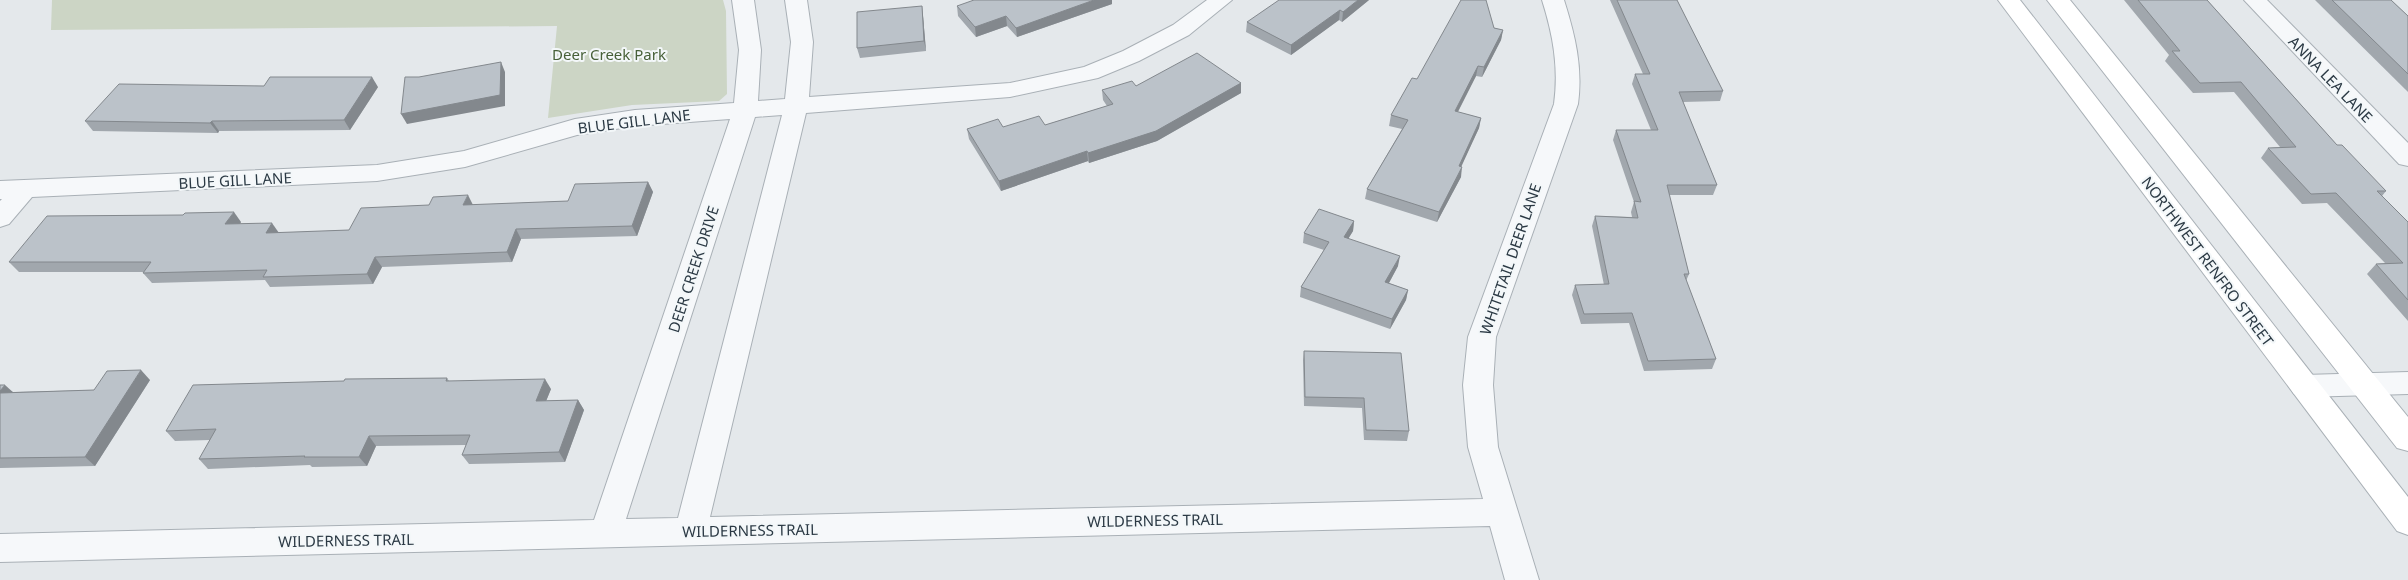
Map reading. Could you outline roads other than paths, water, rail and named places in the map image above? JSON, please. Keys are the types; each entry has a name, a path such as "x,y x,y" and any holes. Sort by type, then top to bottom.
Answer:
{"main road":[{"name":"NORTHWEST RENFRO STREET","path":"2009,0 2408,522"},
{"path":"2058,0 2408,439"}],"street":[{"name":"DEER CREEK DRIVE","path":"605,534 746,110 750,50 743,0"},
{"path":"691,532 796,105 802,42 796,0"},
{"name":"BLUE GILL LANE","path":"12,190 377,173 465,159 576,127 635,118 1010,90 1090,73 1131,56 1181,30 1221,0"},
{"name":"WHITETAIL DEER LANE","path":"1522,580 1483,447 1478,385 1482,337 1566,104 1570,79 1565,39 1553,0"},
{"name":"ANNA LEA LANE","path":"2255,0 2408,158"},
{"path":"0,218 12,190"},
{"path":"2304,386 2408,383"},
{"name":"WILDERNESS TRAIL","path":"0,548 1501,512"}],"park label":[{"name":"Deer Creek Park","path":"609,54"}]}
